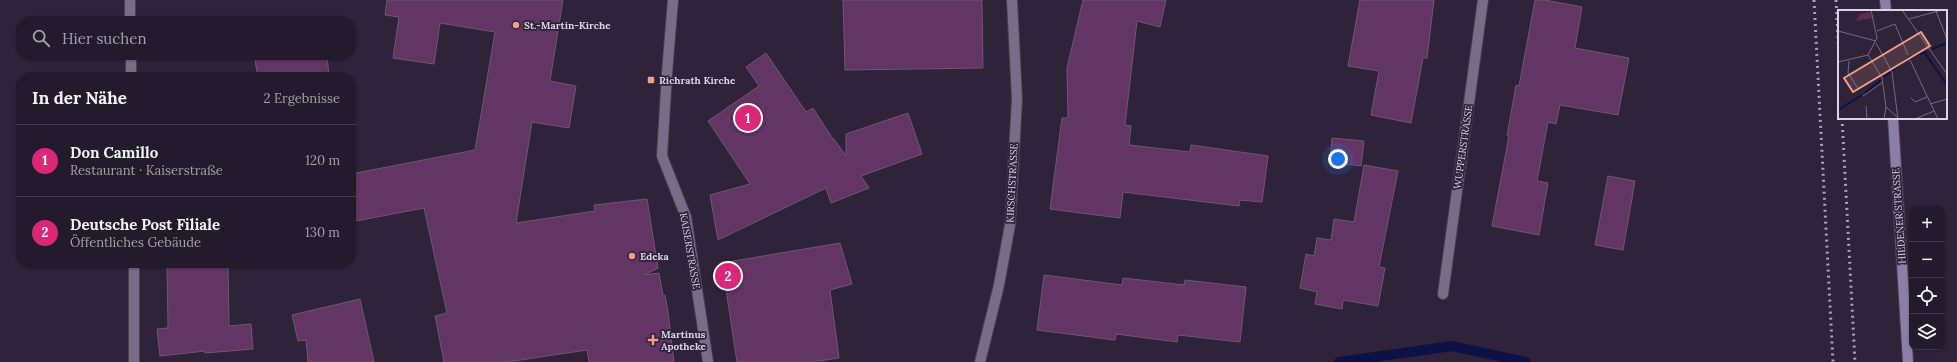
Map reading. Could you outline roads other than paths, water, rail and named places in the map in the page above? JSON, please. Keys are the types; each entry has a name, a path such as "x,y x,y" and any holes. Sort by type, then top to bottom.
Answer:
{"main road":[{"path":"1885,0 1886,10"},
{"name":"HILDENER STRASSE","path":"1892,119 1908,362"}],"street":[{"path":"130,0 130,16"},
{"name":"KAISERSTRASSE","path":"673,0 662,156 686,217 708,362"},
{"name":"KIRSCHSTRASSE","path":"980,362 999,285 1010,225 1017,99 1012,0"},
{"name":"WUPPERSTRASSE","path":"1443,294 1483,0"},
{"path":"131,60 131,72"},
{"path":"134,268 134,362"}],"waterway":[{"path":"1339,362 1452,346 1526,362"}],"railway":[{"path":"1814,0 1833,362"},
{"path":"1836,0 1838,38"},
{"path":"1842,119 1855,362"}],"place":[{"name":"St.-Martin-Kirche","path":"516,25"},
{"name":"Richrath Kirche","path":"651,80"},
{"name":"Don Camillo","path":"748,118"},
{"name":"Edeka","path":"632,256"},
{"name":"Deutsche Post Filiale","path":"728,276"},
{"name":"Martinus Apotheke","path":"653,340"}]}
